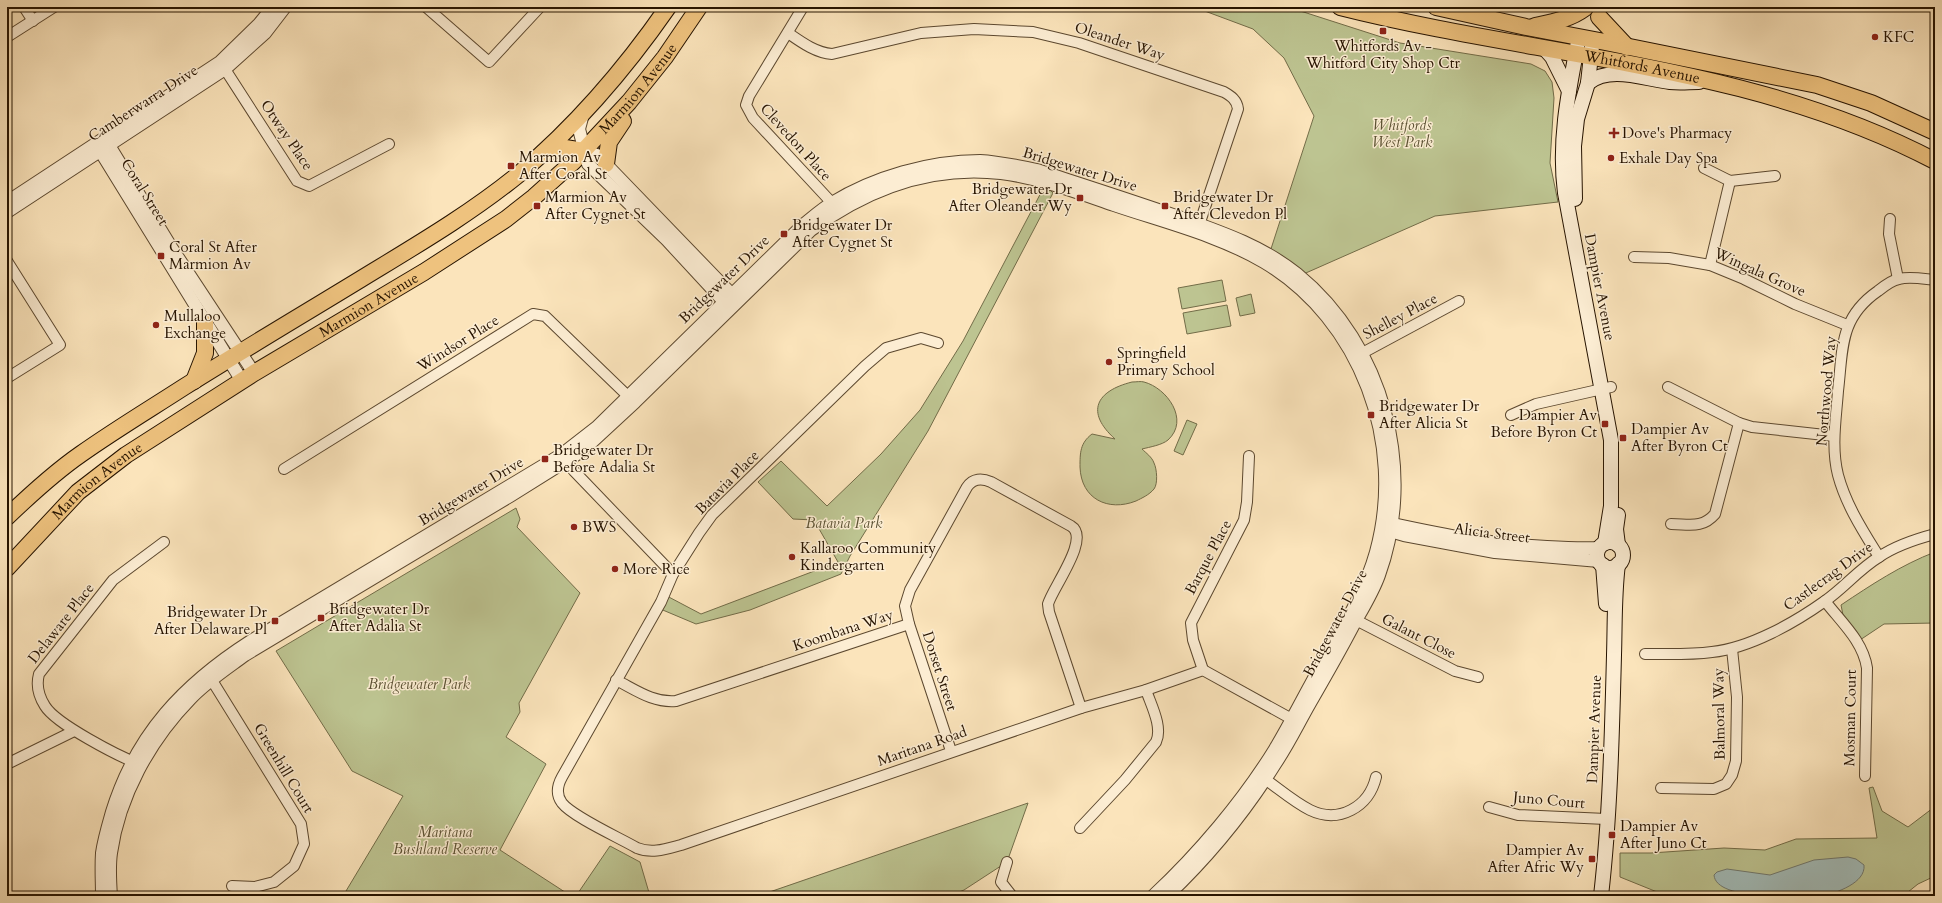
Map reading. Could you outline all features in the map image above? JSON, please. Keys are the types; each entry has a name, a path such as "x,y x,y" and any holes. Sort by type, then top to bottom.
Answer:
{"main road":[{"name":"Marmion Avenue","path":"7,516 36,489 79,455 234,355 441,231 481,203 544,152 583,114 616,78 640,48 668,7"},
{"name":"Marmion Avenue","path":"7,568 78,492 126,455 248,377 424,272 506,219 562,172 584,151 629,102 665,57 699,7"},
{"name":"Whitfords Avenue","path":"1340,7 1426,26 1583,55 1711,81 1808,106 1873,132 1935,161"},
{"name":"Whitfords Avenue","path":"1436,7 1526,27 1817,85 1871,103 1931,128"},
{"path":"1526,27 1562,21 1585,8"},
{"path":"1599,17 1627,47"},
{"name":"Dampier Avenue","path":"1586,38 1583,55 1569,91 1562,153 1563,176 1607,388 1617,422 1621,461 1620,498 1616,529 1605,552 1607,596 1602,819 1606,855 1601,896"},
{"path":"1544,48 1552,57 1569,91"},
{"name":"Dampier Avenue","path":"1583,55 1588,83 1577,119 1574,146 1573,183 1576,210 1607,388"},
{"path":"606,164 609,142 612,134 663,71 665,57"},
{"path":"1588,83 1594,78 1621,74 1669,82 1711,81"},
{"path":"544,152 565,148 584,151"},
{"path":"194,381 205,353 205,322"},
{"path":"1605,552 1611,567 1618,564"},
{"name":"Dampier Avenue","path":"1593,896 1602,819 1614,655 1614,592 1618,564 1622,559 1623,553 1605,552"}],"street":[{"path":"24,7 33,21"},
{"path":"7,37 54,7"},
{"name":"Camberwarra Drive","path":"222,65 273,7"},
{"name":"Camberwarra Drive","path":"7,202 102,144 222,65 265,33 285,7"},
{"path":"426,7 489,62 540,7"},
{"name":"Clevedon Place","path":"803,7 746,101 747,110 834,207"},
{"name":"Oleander Way","path":"788,33 808,46 825,54 832,54 921,33 974,29 1033,32 1079,43 1224,92 1233,98 1237,103 1238,109 1198,228"},
{"name":"Otway Place","path":"222,65 297,181 309,186 389,144"},
{"path":"583,114 579,128 588,164 731,301"},
{"name":"Camberwarra Drive","path":"7,212 102,144"},
{"name":"Coral Street","path":"102,144 205,322 234,355"},
{"name":"Coral Street","path":"102,144 171,247 248,377"},
{"path":"584,151 597,155 606,164 731,301"},
{"path":"1704,168 1730,181 1775,176"},
{"name":"Bridgewater Drive","path":"102,896 104,840 120,790 137,763 209,676 595,439 632,399 731,301 811,230 834,207 924,176 953,172 976,171 1003,173 1030,178 1198,228 1264,262 1301,289 1321,309 1359,355 1380,391 1392,445 1395,488 1387,527 1353,618 1295,721 1274,749 1262,776 1233,822 1167,896"},
{"path":"1710,265 1730,181"},
{"path":"1890,219 1889,234 1898,279"},
{"name":"Wingala Grove","path":"1634,257 1669,258 1710,265 1744,279 1796,304 1847,325"},
{"path":"7,261 60,345 7,378"},
{"name":"Northwood Way","path":"1879,557 1854,515 1842,488 1838,474 1834,436 1843,347 1847,325 1862,304 1881,288 1898,279 1935,280"},
{"name":"Shelley Place","path":"1359,355 1459,301"},
{"name":"Windsor Place","path":"284,469 533,314 545,316 632,399"},
{"name":"Batavia Place","path":"559,797 558,784 616,680 662,602 674,574 712,515 886,348 921,338 938,343"},
{"path":"1668,386 1739,423 1776,431 1834,436"},
{"path":"1511,415 1536,404 1607,388"},
{"path":"1671,524 1705,524 1715,514 1739,423"},
{"name":"Barque Place","path":"1203,670 1193,640 1191,622 1244,520 1247,502 1249,456"},
{"path":"564,458 574,471 674,574"},
{"name":"Koombana Way","path":"616,680 653,699 661,701 676,701 909,624 905,606 907,596 963,493 970,483 983,479 1071,526 1077,531 1078,537 1074,551 1048,604 1049,612 1081,708"},
{"name":"Alicia Street","path":"1387,527 1495,552 1605,552"},
{"name":"Castlecrag Drive","path":"1645,654 1712,652 1732,648 1777,630 1825,601 1879,557 1903,545 1935,534"},
{"name":"Delaware Place","path":"137,763 74,731 45,707 36,684 39,674 113,580 164,542"},
{"name":"Mosman Court","path":"1825,601 1856,639 1866,662 1864,776"},
{"name":"Galant Close","path":"1353,618 1455,671 1478,677"},
{"name":"Dorset Street","path":"909,624 951,751"},
{"name":"Balmoral Way","path":"1661,788 1714,789 1726,784 1732,775 1736,761 1737,697 1732,648"},
{"path":"1203,670 1295,721"},
{"name":"Maritana Road","path":"559,797 562,803 576,814 637,848 644,851 660,851 681,846 951,751 1081,708 1146,690 1203,670"},
{"name":"Greenhill Court","path":"209,676 301,824 304,844 294,866 274,882 255,887 232,886"},
{"path":"1080,828 1125,780 1156,742 1158,737 1158,728 1146,690"},
{"path":"7,764 74,731"},
{"name":"Bridgewater Drive","path":"111,896 111,854 137,763"},
{"path":"1262,776 1306,808 1327,814 1345,812 1360,806 1374,786 1376,777"},
{"name":"Bridgewater Drive","path":"1153,896 1193,856 1238,801 1262,776"},
{"name":"Juno Court","path":"1488,806 1518,815 1602,819"},
{"path":"1007,862 1001,882 1012,896"}],"green space":[{"name":"Whitfords West Park","path":"1194,7 1288,7 1400,43 1531,64 1545,71 1552,82 1554,98 1550,163 1558,202 1435,216 1299,276 1269,255 1314,116 1284,58 1253,29"},
{"name":"Batavia Park","path":"1045,185 1053,193 928,431 850,556 841,574 750,610 696,624 658,608 665,595 701,614 838,562 814,520 793,519 758,482 781,461 827,506 881,454 920,410 963,341"},
{"path":"1222,280 1226,301 1182,309 1178,288"},
{"path":"1251,294 1255,313 1240,316 1236,298"},
{"path":"1227,305 1231,326 1187,334 1183,313"},
{"path":"1132,382 1144,382 1153,385 1161,391 1173,406 1177,423 1174,432 1168,440 1159,445 1142,449 1149,455 1155,466 1157,480 1154,489 1148,495 1136,501 1116,505 1106,504 1091,495 1085,487 1080,467 1080,457 1085,441 1092,434 1115,439 1100,420 1098,411 1099,404 1103,397 1110,391"},
{"path":"1187,420 1197,424 1183,455 1174,451"},
{"name":"Bridgewater Park","path":"516,508 520,519 517,527 580,593 519,703 520,712 506,737 546,764 500,850 571,896 343,896 403,796 352,771 276,651"},
{"path":"1935,552 1935,623 1884,624 1860,640 1843,615 1841,605 1898,569"},
{"path":"1935,640 1935,876 1918,884 1903,896 1667,896 1620,877 1620,853 1651,853 1724,848 1765,850 1796,839 1877,838 1869,788 1873,787 1882,811 1908,827 1933,808"},
{"path":"1028,803 1007,862 964,890 949,896 758,896"},
{"path":"610,846 640,862 650,896 576,896"}],"water":[{"path":"1848,857 1856,859 1864,865 1860,877 1842,890 1822,896 1761,896 1744,894 1729,890 1718,884 1714,875 1717,872 1727,869 1770,875 1814,860"}],"place":[{"name":"Whitfords Av - Whitford City Shop Ctr","path":"1383,31"},
{"name":"KFC","path":"1875,37"},
{"name":"Dove's Pharmacy","path":"1614,133"},
{"name":"Exhale Day Spa","path":"1611,158"},
{"name":"Marmion Av After Coral St","path":"511,166"},
{"name":"Bridgewater Dr After Oleander Wy","path":"1080,198"},
{"name":"Marmion Av After Cygnet St","path":"537,206"},
{"name":"Bridgewater Dr After Clevedon Pl","path":"1165,206"},
{"name":"Bridgewater Dr After Cygnet St","path":"784,234"},
{"name":"Coral St After Marmion Av","path":"161,256"},
{"name":"Mullaloo Exchange","path":"156,325"},
{"name":"Springfield Primary School","path":"1109,362"},
{"name":"Bridgewater Dr After Alicia St","path":"1371,415"},
{"name":"Dampier Av Before Byron Ct","path":"1605,424"},
{"name":"Dampier Av After Byron Ct","path":"1623,438"},
{"name":"Bridgewater Dr Before Adalia St","path":"545,459"},
{"name":"BWS","path":"574,527"},
{"name":"Kallaroo Community Kindergarten","path":"792,557"},
{"name":"More Rice","path":"615,569"},
{"name":"Bridgewater Dr After Adalia St","path":"321,618"},
{"name":"Bridgewater Dr After Delaware Pl","path":"275,621"},
{"name":"Dampier Av After Juno Ct","path":"1612,835"},
{"name":"Dampier Av After Afric Wy","path":"1592,859"}],"park label":[{"name":"Maritana Bushland Reserve","path":"445,840"}]}
